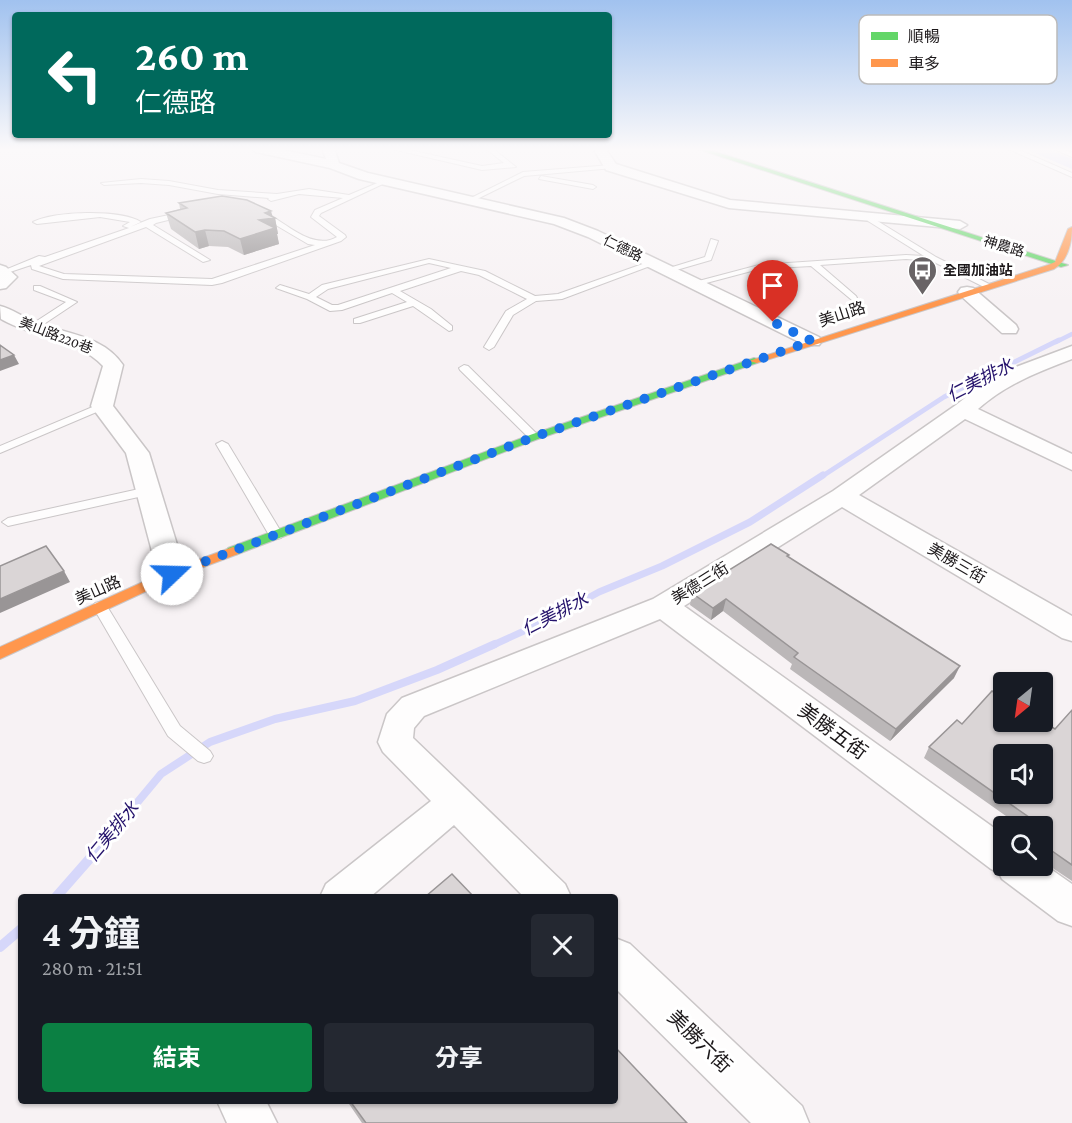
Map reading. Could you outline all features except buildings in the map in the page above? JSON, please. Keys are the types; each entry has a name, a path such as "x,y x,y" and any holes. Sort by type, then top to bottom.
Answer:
{"street":[{"path":"718,200 729,204 871,219 960,225"},
{"name":"神農路","path":"860,200 930,223 1068,260"},
{"name":"神農路","path":"883,200 1068,260"},
{"name":"仁德路","path":"469,201 559,221 593,234 812,341"},
{"path":"1068,260 1072,229"},
{"name":"美山路","path":"0,653 172,574 534,437 812,341 1068,260"},
{"path":"967,292 1009,329"},
{"name":"美山路220巷","path":"0,312 32,328 67,337 105,355 113,365 102,406"},
{"name":"美德三街","path":"454,803 395,742 399,723 413,707 663,606 842,496 964,410 986,391 1020,372 1071,352"},
{"path":"102,406 137,453 172,574"},
{"path":"964,410 1072,463"},
{"name":"美勝三街","path":"842,496 1072,630"},
{"name":"美勝五街","path":"663,606 993,849"},
{"path":"344,894 454,803 548,894"},
{"path":"1029,876 1072,907"},
{"name":"美勝六街","path":"618,962 785,1123"},
{"path":"242,1104 254,1123"}],"lane":[{"path":"268,200 250,209 272,217 312,242 324,245"},
{"path":"192,211 45,259 35,263 35,267 63,276 212,282 222,280 342,237 315,217 325,207 340,200"},
{"path":"1,275 137,222 126,217 102,214 37,222"},
{"path":"871,219 934,259 987,285"},
{"path":"150,223 149,226 206,260"},
{"path":"669,271 708,258 714,241"},
{"path":"695,283 759,267 906,257 934,259"},
{"path":"310,297 325,287 429,261 482,273 534,299"},
{"path":"489,347 509,313 534,299 559,297 654,263"},
{"path":"812,263 853,298"},
{"path":"280,288 310,297 330,308 339,308 461,268"},
{"path":"32,328 73,302 37,288"},
{"path":"393,290 428,311 450,328"},
{"path":"357,321 412,303"},
{"path":"339,308 366,328"},
{"path":"464,368 534,437"},
{"path":"0,450 102,406"},
{"path":"222,444 276,535"},
{"path":"8,522 148,490"},
{"path":"100,607 174,731 204,756"}],"waterway":[{"name":"仁美排水","path":"1056,342 1072,334"},
{"name":"仁美排水","path":"821,477 944,397 1059,340"},
{"name":"仁美排水","path":"491,646 548,620 599,592 662,566 750,522 823,475"},
{"name":"仁美排水","path":"91,858 161,774 210,742 275,719 355,701 437,670 495,644"},
{"name":"仁美排水","path":"59,894 92,856"},
{"name":"仁美排水","path":"0,947 18,932"}],"traffic: fast":[{"path":"861,200 1064,265"},
{"path":"233,551 534,437 754,361"}],"traffic: slow":[{"path":"754,361 1051,267 1059,263 1072,229"},
{"path":"0,653 172,574 233,551"}],"place":[{"name":"全國加油站","path":"922,296"}],"route":[{"path":"172,574 534,437 812,341 773,322"}]}
